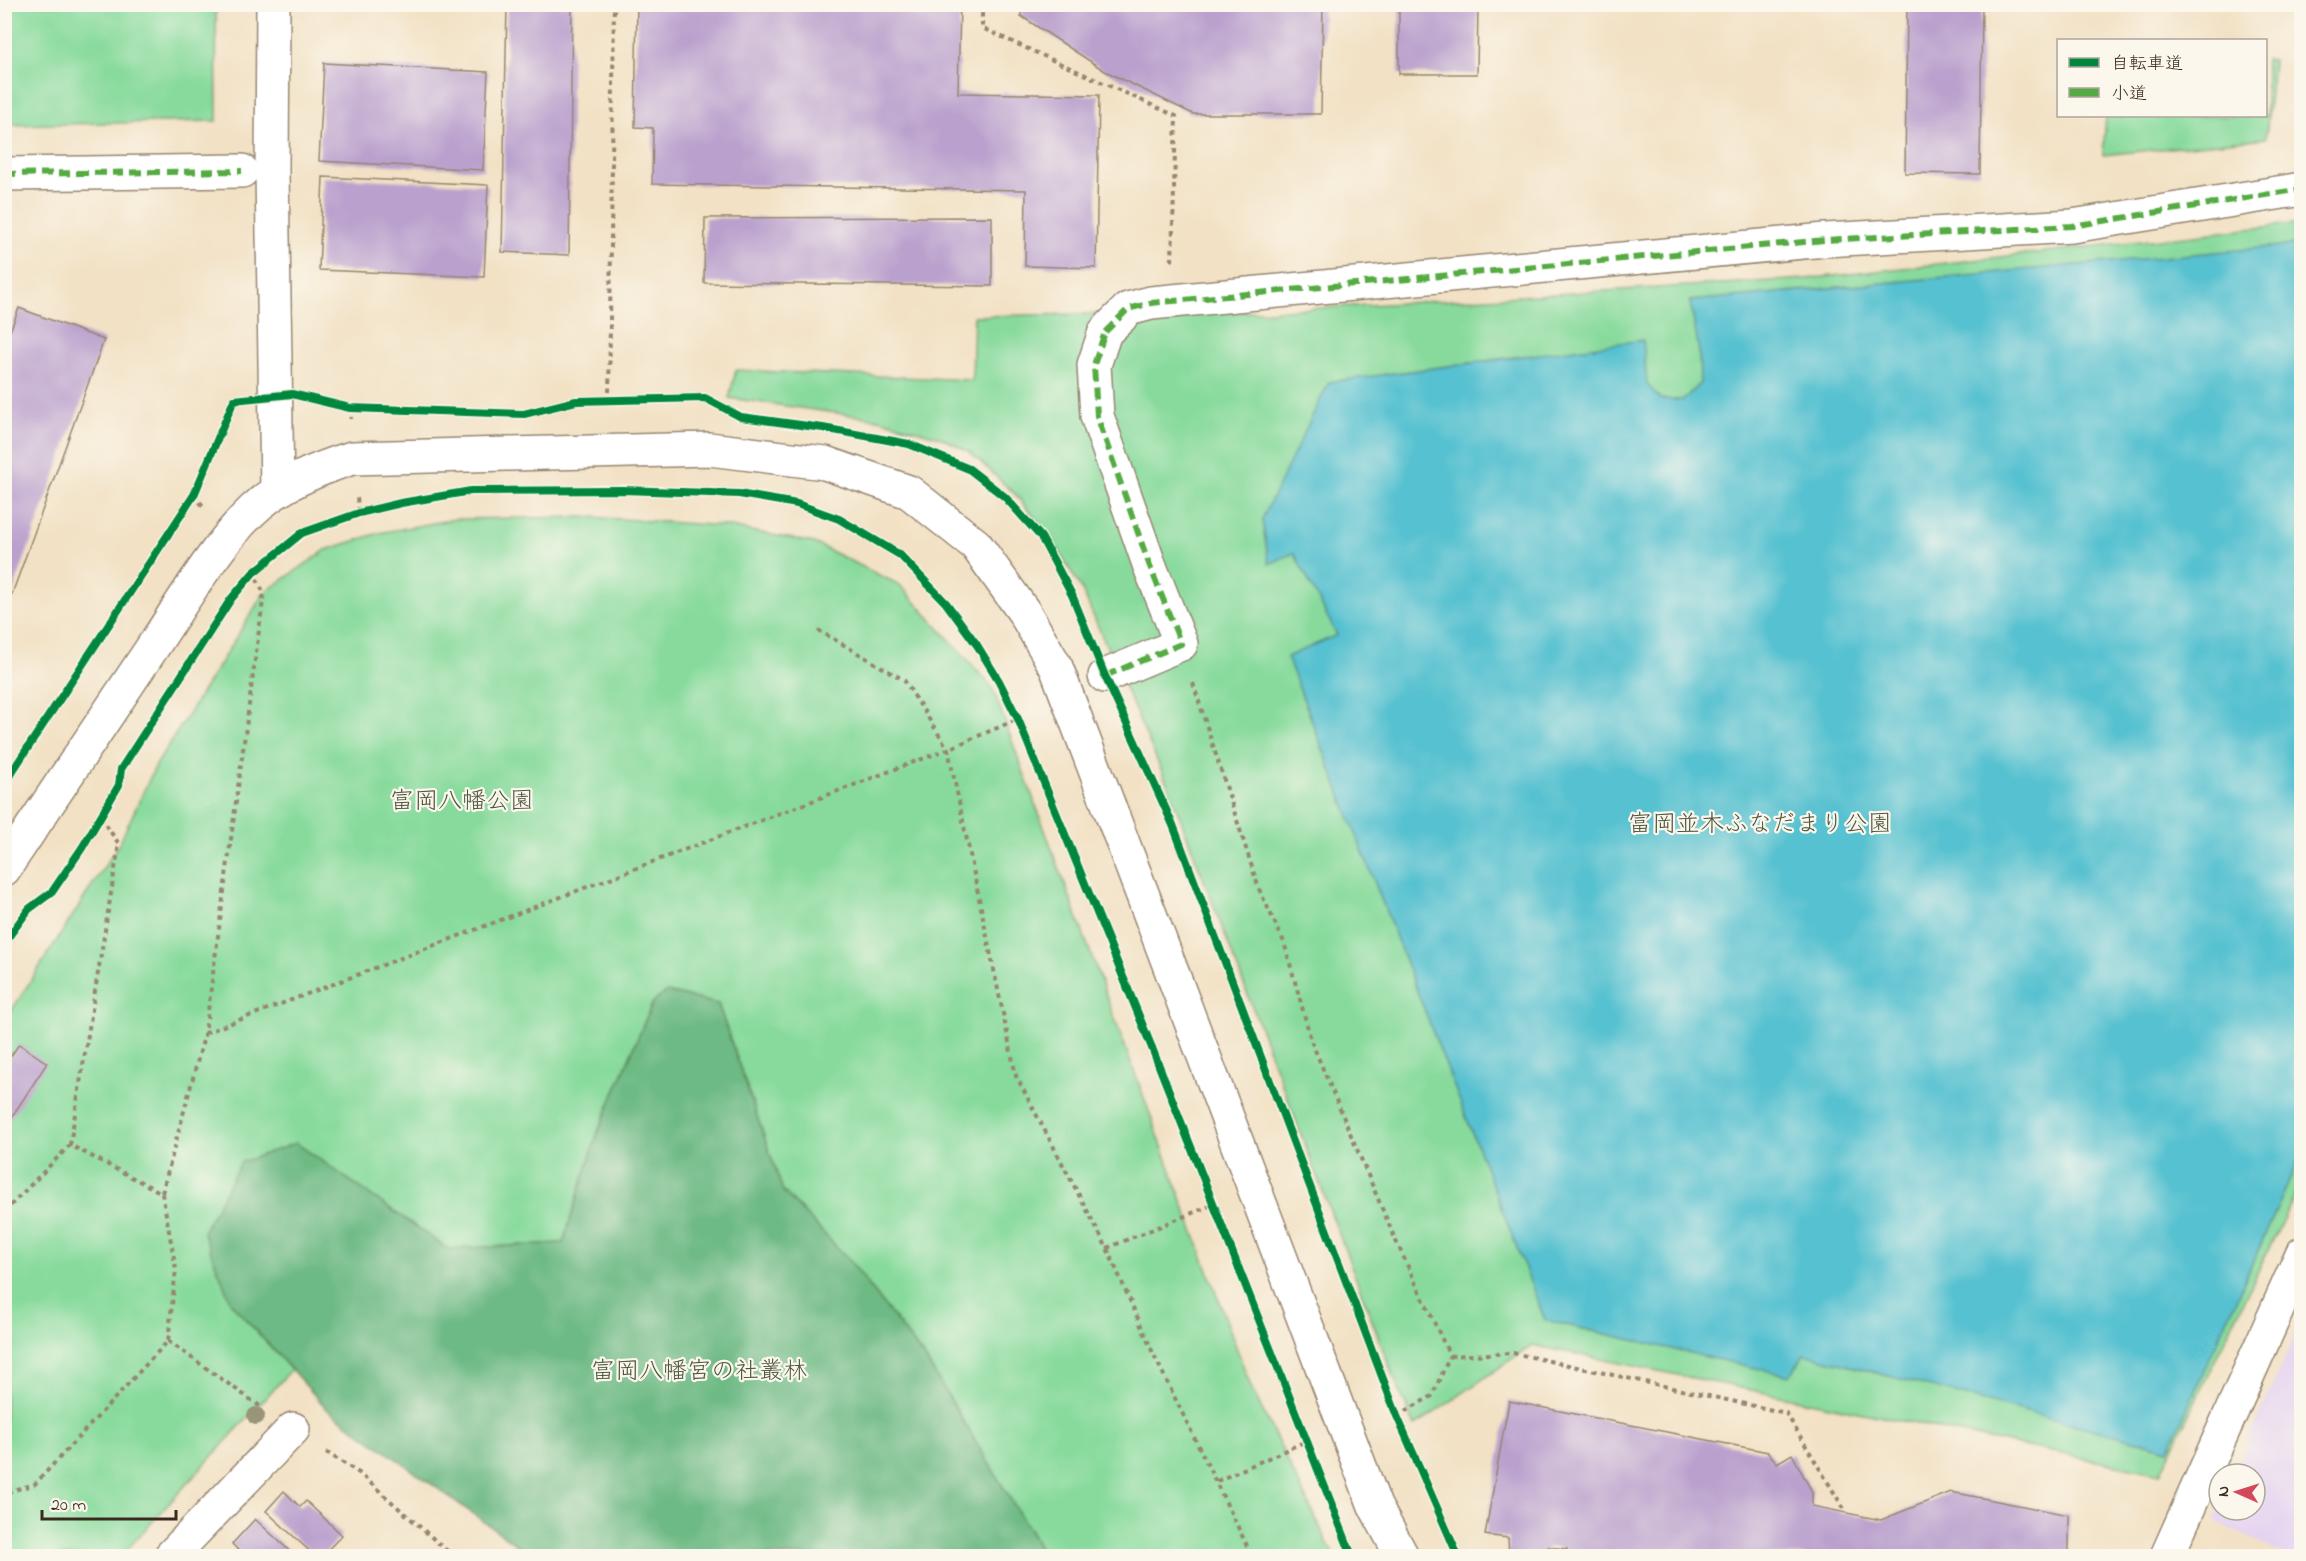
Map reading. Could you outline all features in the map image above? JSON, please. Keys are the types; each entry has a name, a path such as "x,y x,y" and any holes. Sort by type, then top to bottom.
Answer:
{"street":[{"path":"273,4 272,183 277,491"},
{"path":"4,174 242,171"},
{"path":"1106,676 1180,644 1097,416 1094,365 1105,332 1128,309 1151,303 1825,240 2072,226 2301,189"},
{"path":"4,869 230,536 253,510 277,491 319,468 352,458 709,449 825,464 909,492 976,545 1024,612 1056,667 1375,1506 1402,1557"},
{"path":"2167,1557 2301,1254"},
{"path":"171,1557 293,1429"}],"path":[{"path":"609,400 614,4"},
{"path":"982,4 981,28 1176,116 1170,302"},
{"path":"4,1493 35,1484 168,1341 176,1269 162,1193 205,1033 264,593 253,573"},
{"path":"818,630 904,680 948,749 1016,1077 1107,1248 1153,1353 1252,1557"},
{"path":"1180,644 1259,889 1284,942 1312,1043 1395,1239 1450,1356 1432,1396 1396,1416"},
{"path":"205,1033 948,749 1018,719"},
{"path":"4,1212 70,1145 119,844 101,818"},
{"path":"70,1145 162,1193"},
{"path":"1107,1248 1212,1205"},
{"path":"1450,1356 1513,1353 1786,1413 1844,1509"},
{"path":"1217,1481 1306,1441"},
{"path":"359,1473 453,1557"}],"shaded area":[{"path":"2301,1320 2301,1556 2287,1556 2216,1522 2267,1522 2267,1462 2239,1462"}],"green space":[{"path":"4,5 216,5 217,121 5,125"},
{"path":"2267,59 2273,60 2266,138 2103,155 2106,117 2267,117"},
{"name":"富岡並木ふなだまり公園","path":"2301,223 2301,1182 2160,1474 1532,1345 1415,1426 1392,1373 1167,783 1081,588 1052,539 1016,495 970,452 940,437 879,419 729,398 736,370 972,380 974,316 1268,311 1806,279"},
{"name":"富岡八幡公園","path":"590,517 725,526 814,543 900,585 992,687 1251,1387 1334,1556 1042,1556 1034,1538 927,1361 851,1262 783,1191 718,1004 653,1002 598,1132 563,1243 448,1249 296,1143 231,1303 291,1370 121,1556 5,1556 4,1022 119,844 155,767 264,593 326,550 379,533 455,519"},
{"name":"富岡八幡宮の社叢林","path":"667,992 718,1004 783,1191 851,1262 927,1361 1034,1538 1042,1556 532,1556 328,1410 231,1303 203,1232 241,1162 296,1143 448,1249 563,1243 598,1132 653,1002"}],"water":[{"name":"富岡並木ふなだまり公園","path":"2301,244 2301,1155 2169,1449 1804,1354 1790,1376 1545,1320 1287,657 1337,635 1294,553 1269,564 1262,519 1329,382 1643,340 1647,384 1660,399 1683,400 1700,383 1699,351 1690,301"}],"building":[{"path":"507,4 572,4 569,255 502,252"},
{"path":"637,4 960,4 958,93 1099,95 1096,268 1025,266 1026,190 652,184 653,128 635,127"},
{"path":"1021,4 1323,4 1321,114 1193,114 1105,71 1021,16"},
{"path":"1399,4 1478,4 1477,74 1399,74"},
{"path":"1907,4 1982,4 1980,174 1905,173"},
{"path":"324,63 488,72 483,170 319,161"},
{"path":"323,177 488,185 484,277 319,270"},
{"path":"992,217 992,286 704,283 705,218"},
{"path":"19,308 104,340 12,594 4,591 4,347"},
{"path":"19,1044 47,1063 4,1129 4,1066"},
{"path":"1509,1401 1768,1452 1777,1463 1792,1454 1812,1492 1812,1506 1881,1520 1951,1492 2069,1515 2069,1556 1566,1556 1567,1549 1548,1547 1547,1556 1509,1556 1508,1538 1485,1535"},
{"path":"284,1491 300,1507 306,1501 342,1535 322,1556 315,1556 266,1511"},
{"path":"255,1519 295,1556 244,1556 232,1544"}],"marked path":[{"path":"4,174 242,171"},
{"path":"1105,332 1128,309 1151,303 1825,240 2072,226 2302,189"},
{"path":"1105,676 1181,644 1149,564 1097,416 1094,365 1105,332 1109,328"}],"cycle path":[{"path":"4,784 194,495 234,400 292,394 350,408 524,414 576,401 705,398 741,417 823,428 909,444 969,469 1005,497 1041,537 1072,595 1105,676 1173,825 1397,1416 1458,1556"},
{"path":"4,943 29,909 52,892 82,848 119,785 121,769 231,599 253,573 302,533 359,513 471,491 622,490 739,494 797,504 839,519 900,555 946,603 977,645 1018,719 1152,1048 1352,1556"}]}
